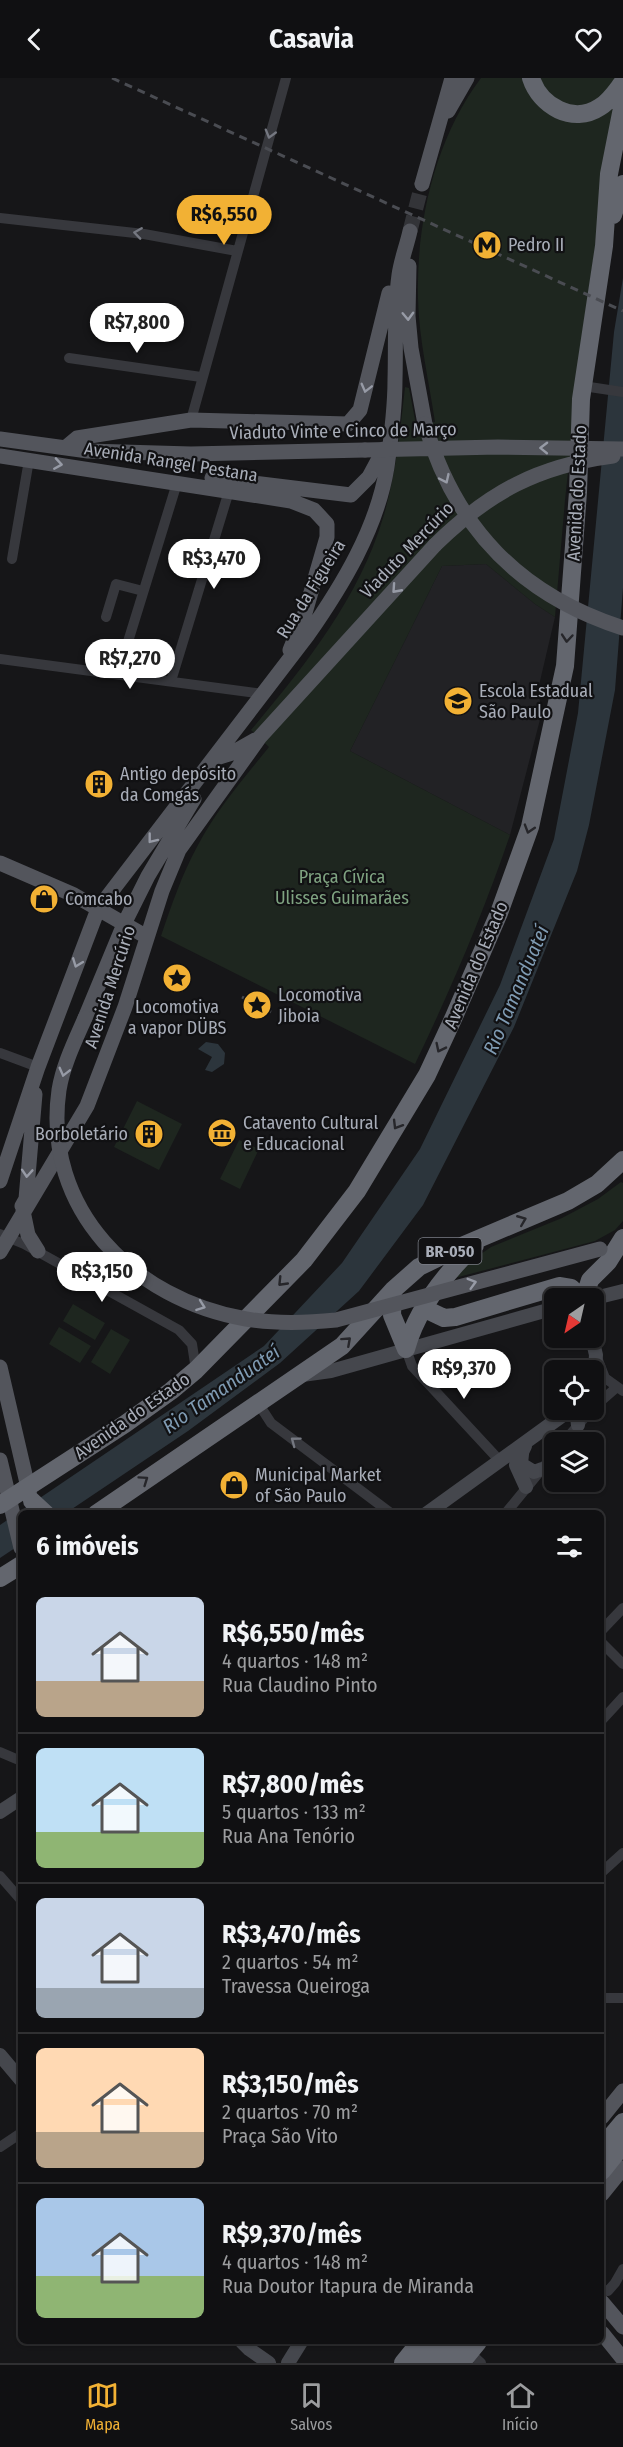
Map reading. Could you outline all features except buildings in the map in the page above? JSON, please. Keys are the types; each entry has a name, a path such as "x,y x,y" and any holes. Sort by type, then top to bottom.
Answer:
{"highway":[{"path":"531,78 544,100 566,112 586,113 595,110 620,93"},
{"name":"Avenida do Estado","path":"6,1503 31,1499 125,1424 171,1391 196,1370 304,1260 357,1191 426,1075 499,913 530,827 565,666 578,492 583,386 604,246 609,174 620,93"},
{"name":"Avenida do Estado","path":"604,246 623,184"},
{"name":"BR-050","path":"102,1510 342,1346 393,1290 419,1267 485,1235 568,1201 597,1184 623,1160"},
{"path":"406,1349 423,1308 445,1276 485,1235"},
{"path":"587,1288 590,1280 608,1262 615,1246"},
{"path":"552,1288 559,1286 572,1288"},
{"path":"393,1290 392,1315 406,1349"},
{"path":"423,1308 444,1318 455,1317 544,1290"},
{"path":"31,1499 42,1510"},
{"path":"0,1578 18,1567"},
{"path":"604,2145 623,2122"},
{"path":"604,2169 623,2145"},
{"path":"403,2363 418,2344"},
{"path":"423,2363 440,2344"},
{"path":"444,2363 470,2352"}],"main road":[{"path":"422,184 452,78"},
{"path":"438,129 467,78"},
{"name":"Rua da Figueira","path":"98,909 285,666 334,596 363,540 387,470 395,381 394,332 399,272 410,233 408,316 425,424 434,453 455,499 477,532 519,575 553,598 598,620 623,628"},
{"path":"65,448 77,438 191,420 348,424 360,410 389,294 399,272"},
{"name":"Avenida Rangel Pestana","path":"88,451 120,466 351,495 377,467 391,432"},
{"name":"Avenida Rangel Pestana","path":"0,439 65,448"},
{"name":"Viaduto Vinte e Cinco de Março","path":"65,448 88,451 232,453 498,447 623,449"},
{"name":"Viaduto Mercúrio","path":"260,737 435,545 481,504 508,487 533,476 571,464 623,454"},
{"name":"Avenida Rangel Pestana","path":"0,456 291,501 314,510 327,524 327,537 285,666"},
{"path":"314,510 323,493"},
{"path":"260,737 232,753 213,759 210,775 177,825 124,924 66,1062 59,1088 57,1114 62,1165 80,1209 108,1248 129,1267 184,1300 244,1319 300,1323 336,1320 615,1246"},
{"name":"Avenida Mercúrio","path":"0,1252 4,1235 20,1216 87,1106 125,1007 162,891 179,850 260,737"},
{"path":"162,891 161,878 177,836 177,825"},
{"path":"0,863 74,895 147,937"},
{"name":"Avenida Mercúrio","path":"1,1173 98,909"},
{"path":"37,1070 26,1199 19,1210 28,1235 38,1251"},
{"path":"0,1367 31,1499"},
{"path":"0,1460 6,1503 18,1537"},
{"path":"604,2115 623,2091"},
{"path":"604,2192 623,2168"},
{"path":"604,2304 623,2327"},
{"path":"604,2335 623,2359"}],"street":[{"path":"191,420 201,377 286,78"},
{"path":"0,218 144,234 237,251"},
{"path":"69,358 201,377"},
{"path":"583,386 623,392"},
{"path":"12,559 29,460"},
{"path":"118,674 177,483"},
{"path":"171,681 229,491"},
{"path":"106,617 116,584 143,591"},
{"path":"0,658 264,694"},
{"path":"0,1053 37,1070"},
{"path":"4,1235 38,1251 179,1329 192,1344 196,1370"},
{"path":"604,1296 623,1291"},
{"path":"300,1375 332,1371 544,1311"},
{"path":"594,1348 604,1377 620,1389 604,1400"},
{"path":"406,1349 412,1366 501,1461 517,1471 526,1487"},
{"path":"596,1355 596,1360"},
{"path":"258,1403 271,1423 387,1510"},
{"path":"432,1510 557,1420"},
{"path":"577,1420 578,1425"},
{"path":"572,1432 582,1420"},
{"path":"517,1471 517,1461 533,1437"},
{"path":"524,1448 520,1461 523,1467 534,1472 542,1469"},
{"path":"508,1510 544,1467"},
{"path":"604,1628 623,1608"},
{"path":"604,1645 623,1664"},
{"path":"604,1717 623,1697"},
{"path":"0,1752 18,1760"},
{"path":"0,1812 18,1800"},
{"path":"604,1870 623,1853"},
{"path":"0,1876 18,1897"},
{"path":"604,1998 623,1998"},
{"path":"0,2055 18,2076"},
{"path":"0,2147 18,2135"},
{"path":"604,2290 608,2291 611,2288 623,2269"},
{"path":"244,2344 269,2363"},
{"path":"288,2363 300,2344"}],"shaded area":[{"name":"Escola Estadual São Paulo","path":"486,564 535,604 555,617 537,694 543,708 510,835 350,751 442,566"}],"green space":[{"name":"Praça Cívica Ulisses Guimarães","path":"481,78 620,78 584,322 555,617 535,604 486,564 442,566 350,751 510,835 466,951 415,1064 161,936 182,878 205,832 231,794 269,747 251,730 328,630 360,576 373,547 391,486 405,387 409,388 416,425 435,422 419,314 418,270 421,241 425,212 440,155 451,128"},
{"path":"137,1101 182,1124 159,1170 114,1147"},
{"path":"239,1140 259,1149 240,1189 220,1179"},
{"path":"621,1182 623,1183 623,1221 615,1230 595,1241 451,1279 468,1263 491,1247 562,1218 598,1199"},
{"path":"73,1304 105,1323 95,1340 63,1321"},
{"path":"59,1327 91,1346 80,1363 49,1344"},
{"path":"111,1329 130,1340 110,1374 91,1362"}],"water":[{"name":"Rio Tamanduateí","path":"623,278 623,588 615,690 589,825 577,871 514,1027 423,1205 359,1291 280,1363 188,1431 70,1510 22,1510 264,1346 342,1263 420,1149 500,985 554,839 578,713 614,332"},
{"path":"206,1042 218,1044 225,1053 224,1064 212,1072 205,1070 212,1057 198,1049"},
{"name":"Rio Tamanduateí","path":"18,1513 18,1546 0,1558 0,1525"}],"tunnel":[{"path":"410,231 422,184"}],"railway":[{"path":"112,78 623,311"},
{"path":"242,997 271,1012"}],"place":[{"name":"Pedro II","path":"487,245"},
{"name":"Escola Estadual São Paulo","path":"458,701"},
{"name":"Antigo depósito da Comgás","path":"99,784"},
{"name":"Comcabo","path":"44,899"},
{"name":"Locomotiva a vapor DÜBS","path":"177,978"},
{"name":"Locomotiva Jiboia","path":"257,1005"},
{"name":"Catavento Cultural e Educacional","path":"222,1133"},
{"name":"Borboletário","path":"149,1134"},
{"name":"Municipal Market of São Paulo","path":"234,1485"}]}
